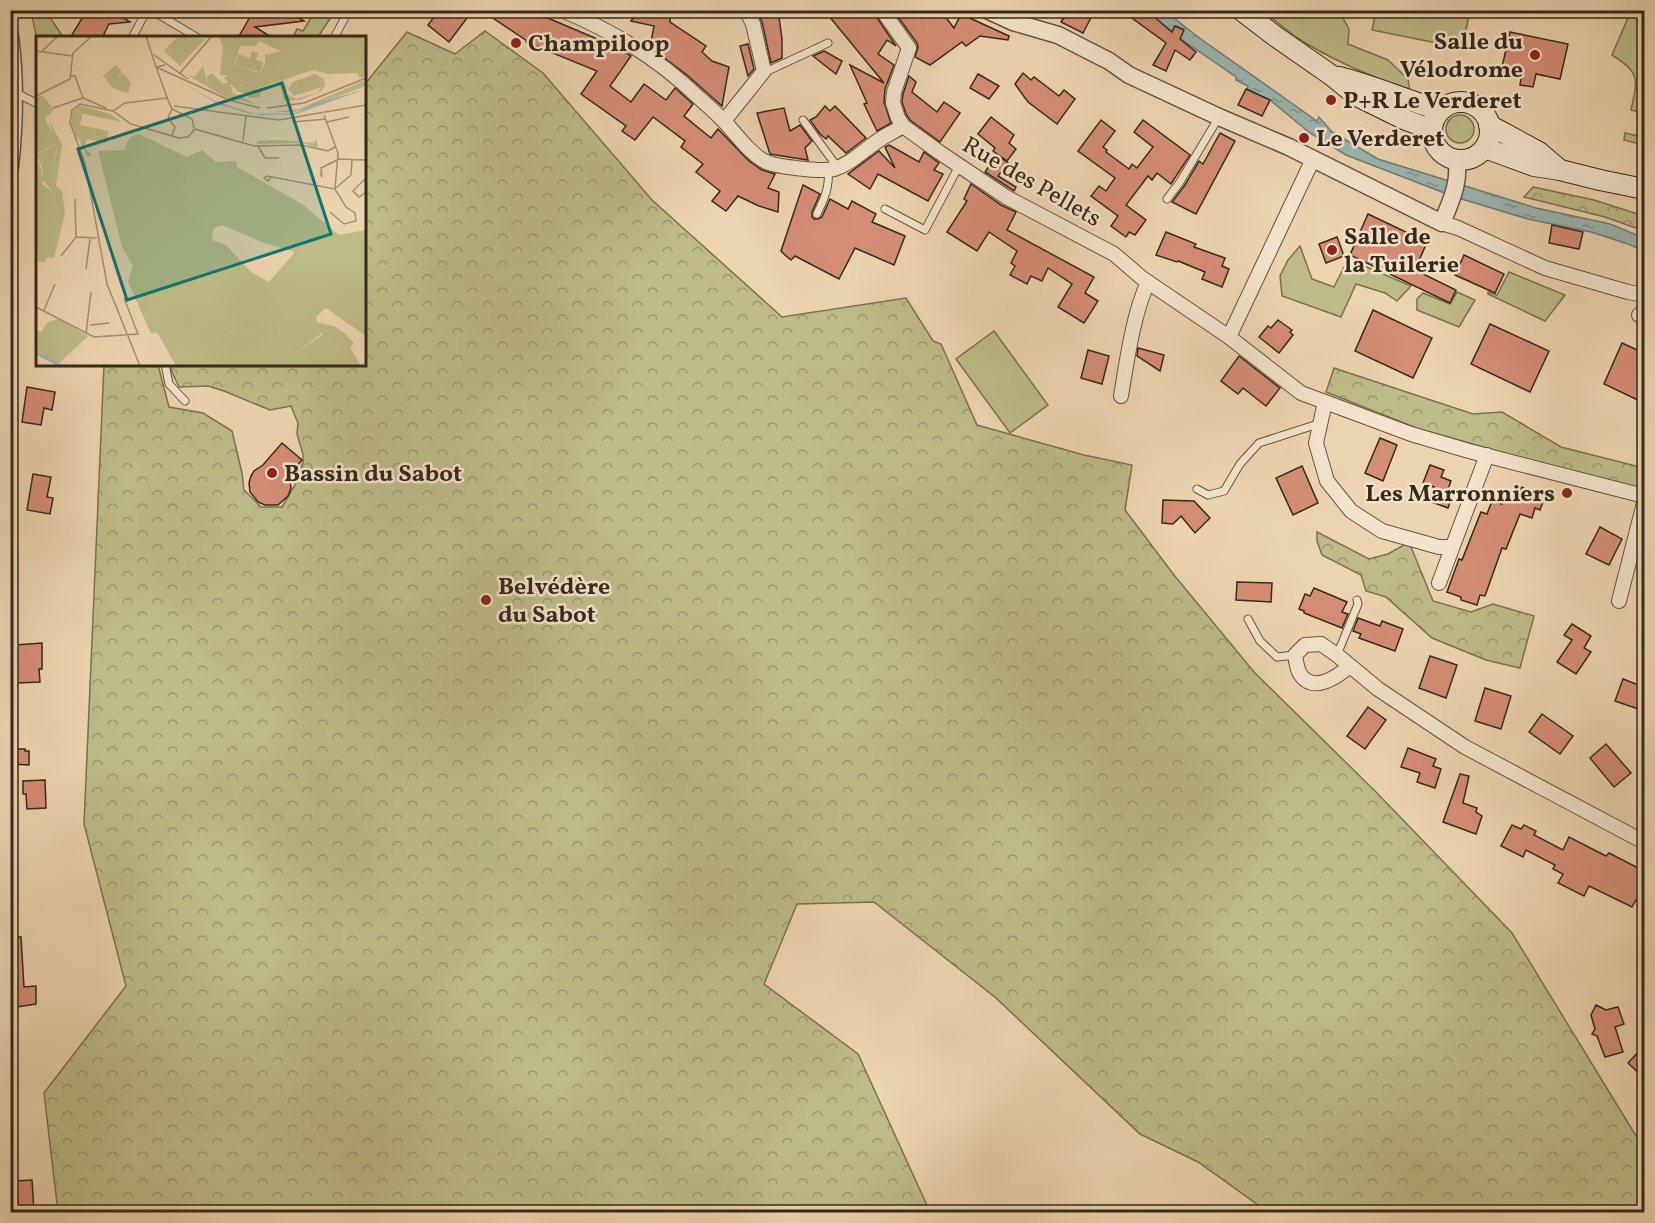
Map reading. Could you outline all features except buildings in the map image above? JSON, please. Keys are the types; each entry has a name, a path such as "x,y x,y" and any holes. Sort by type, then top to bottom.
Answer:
{"main road":[{"path":"1241,10 1357,96 1431,132"},
{"path":"1331,75 1369,85 1413,103 1440,110"},
{"path":"1458,102 1478,107 1485,115 1489,125 1485,148 1456,169 1436,146 1431,132 1435,117 1440,110 1448,104 1458,102"},
{"path":"1489,125 1539,152 1560,170"},
{"path":"1485,148 1534,166 1644,189"}],"street":[{"path":"562,10 617,36 655,61 687,87 764,161 781,167 833,169 848,164 878,141 903,126 893,103 894,92 909,48 882,10"},
{"path":"724,121 764,70 753,24 746,10"},
{"path":"987,10 1013,22 1058,35 1109,61 1129,75 1313,159 1442,223 1458,228 1545,268 1644,296"},
{"path":"10,36 14,62 15,121 10,167"},
{"name":"Rue des Pellets","path":"903,126 1006,197 1114,254 1148,282 1229,337 1301,393 1411,434 1644,496"},
{"path":"1229,337 1313,159"},
{"path":"1442,223 1450,203 1456,169"},
{"path":"1121,396 1139,307 1148,282"},
{"path":"1325,402 1316,443 1327,481 1351,511 1382,531 1439,547 1452,547"},
{"path":"1439,583 1487,455"},
{"path":"1619,601 1644,503"},
{"path":"1350,666 1337,677 1318,684 1306,681 1299,672 1295,655 1305,645 1321,644 1337,655 1378,689 1465,747 1644,842"}],"lane":[{"path":"133,36 149,10 194,36"},
{"path":"335,36 349,10"},
{"path":"764,70 772,69 828,43"},
{"path":"14,92 36,103"},
{"path":"1167,199 1180,182 1219,117"},
{"path":"803,120 833,169 826,195 817,214"},
{"path":"885,209 925,230 959,166"},
{"path":"165,366 169,384 185,401"},
{"path":"1197,489 1208,495 1224,491 1240,464 1259,443 1321,423"},
{"path":"1337,655 1358,604 1357,600"},
{"path":"1248,619 1260,641 1277,657 1295,655"}],"green space":[{"path":"31,11 46,11 62,36 36,36"},
{"path":"315,11 335,11 319,36 294,36 297,29 303,31"},
{"path":"1263,11 1339,11 1349,29 1348,44 1388,60 1408,79 1410,91 1323,53 1296,37"},
{"path":"1376,11 1470,11 1462,48 1372,30"},
{"path":"1631,11 1637,11 1644,16 1644,145 1624,140 1625,133 1638,136 1643,113 1631,110 1635,77 1628,67 1612,55"},
{"path":"485,31 543,73 652,200 782,317 906,298 933,341 941,344 977,425 1084,455 1132,465 1125,510 1174,575 1254,672 1376,792 1512,933 1644,1149 1644,1212 1268,1212 1198,1162 1140,1134 996,998 874,902 797,904 764,984 858,1054 930,1212 58,1212 44,1093 126,986 84,824 104,366 158,366 169,407 203,413 232,431 244,490 261,507 282,507 295,485 303,462 297,434 298,423 291,406 270,410 208,386 179,387 170,366 366,366 366,83 407,32 455,54"},
{"path":"1460,115 1470,119 1474,129 1470,139 1460,143 1450,139 1446,129 1450,119"},
{"path":"1533,187 1594,200 1644,216 1644,231 1605,217 1524,197"},
{"path":"1300,246 1312,279 1334,287 1344,267 1355,262 1411,286 1397,301 1385,293 1356,284 1341,317 1282,296 1280,276 1288,260"},
{"path":"1509,272 1565,295 1545,321 1488,294 1488,292 1497,295"},
{"path":"1457,292 1475,300 1459,327 1417,310 1417,299 1423,293 1450,304"},
{"path":"994,331 1048,405 1010,433 956,359"},
{"path":"1334,368 1473,414 1502,412 1561,447 1644,468 1644,490 1633,489 1419,429 1326,392"},
{"path":"1317,532 1369,559 1388,554 1409,542 1433,601 1471,612 1493,604 1534,616 1520,668 1486,660 1432,638 1386,597 1366,591 1361,575 1322,555 1317,541"}],"water":[{"name":"Le Verderet","path":"1146,11 1165,11 1317,121 1319,117 1332,132 1378,159 1536,208 1610,224 1644,238 1644,251 1591,232 1528,219 1455,197 1346,155 1310,133 1270,100 1247,89 1248,86 1236,80 1236,77 1181,39"}],"place":[{"name":"Champiloop","path":"516,43"},
{"name":"Salle du Vélodrome","path":"1535,55"},
{"name":"P+R Le Verderet","path":"1331,100"},
{"name":"Le Verderet","path":"1304,138"},
{"name":"Salle de la Tuilerie","path":"1332,250"},
{"name":"Bassin du Sabot","path":"272,473"},
{"name":"Les Marronniers","path":"1567,493"},
{"name":"Belvédère du Sabot","path":"486,600"}]}
